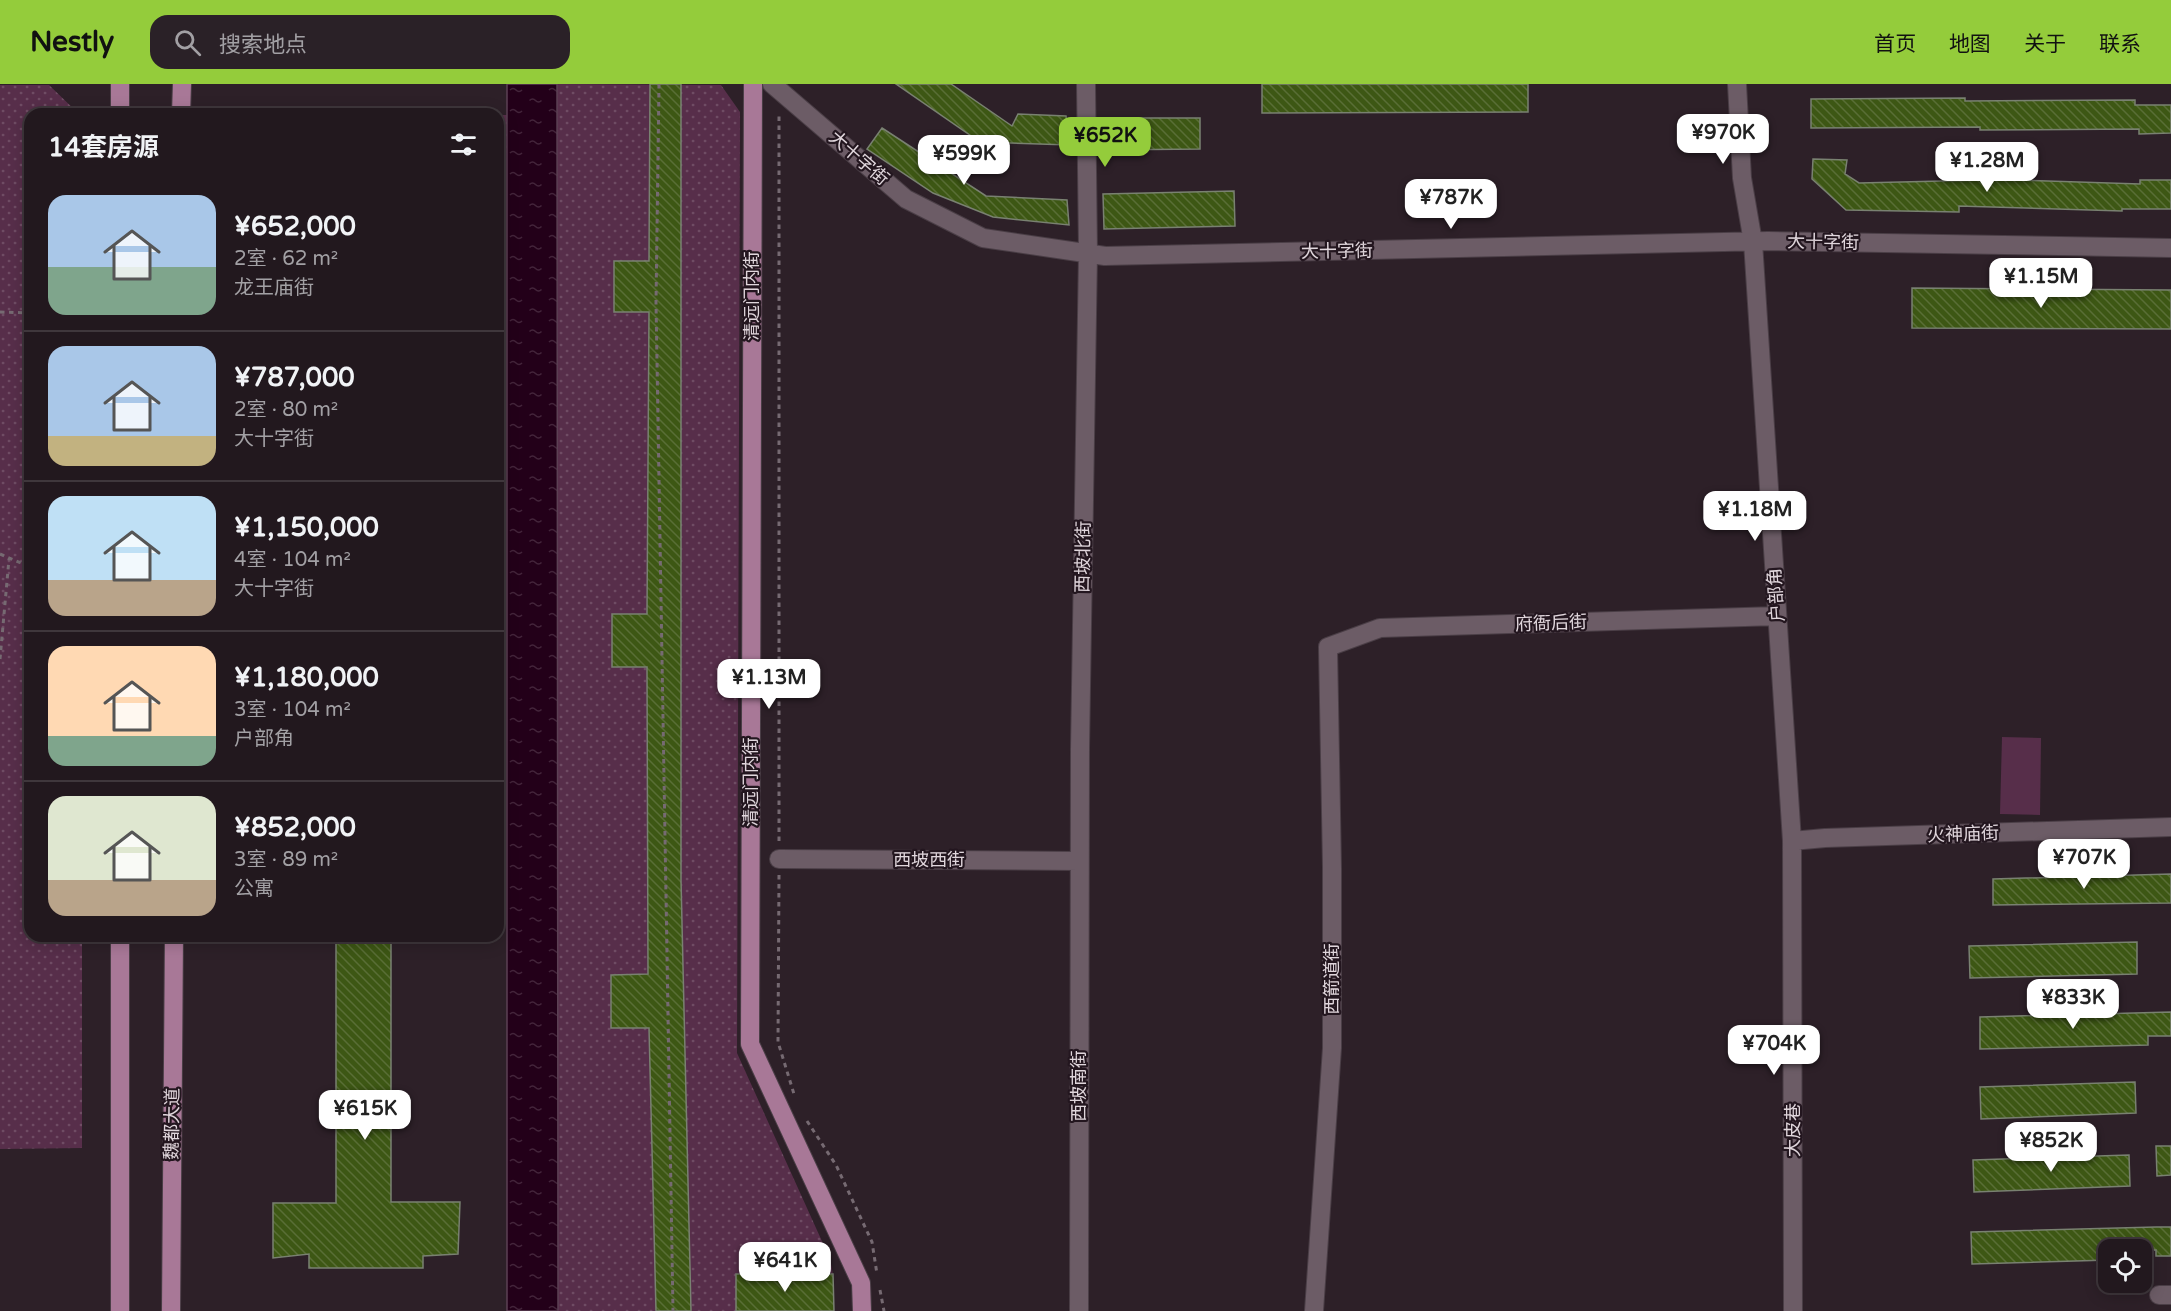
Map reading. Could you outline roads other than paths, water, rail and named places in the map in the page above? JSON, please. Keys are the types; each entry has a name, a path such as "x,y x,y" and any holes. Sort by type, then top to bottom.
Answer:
{"main road":[{"path":"120,84 120,108"},
{"path":"181,108 182,84"},
{"name":"清远门内街","path":"753,84 750,1044 861,1282 862,1311"},
{"path":"120,942 120,1311"},
{"name":"魏都大道","path":"171,1311 174,942"}],"street":[{"name":"西坡北街","path":"1079,861 1088,253 1086,84"},
{"name":"户部角","path":"1737,84 1742,178 1753,242 1792,841"},
{"name":"大十字街","path":"776,87 906,199 983,238 1106,256 1753,242 2171,248"},
{"name":"府衙后街","path":"1328,646 1380,628 1777,616"},
{"name":"西箭道街","path":"1314,1311 1332,1048 1328,646"},
{"name":"火神庙街","path":"1792,841 1825,838 2171,828"},
{"name":"大皮巷","path":"1792,841 1793,1311"},
{"name":"西坡西街","path":"779,859 1079,861"},
{"name":"西坡南街","path":"1079,861 1079,1311"}],"water":[{"path":"507,84 557,84 558,1311 507,1311"}]}
